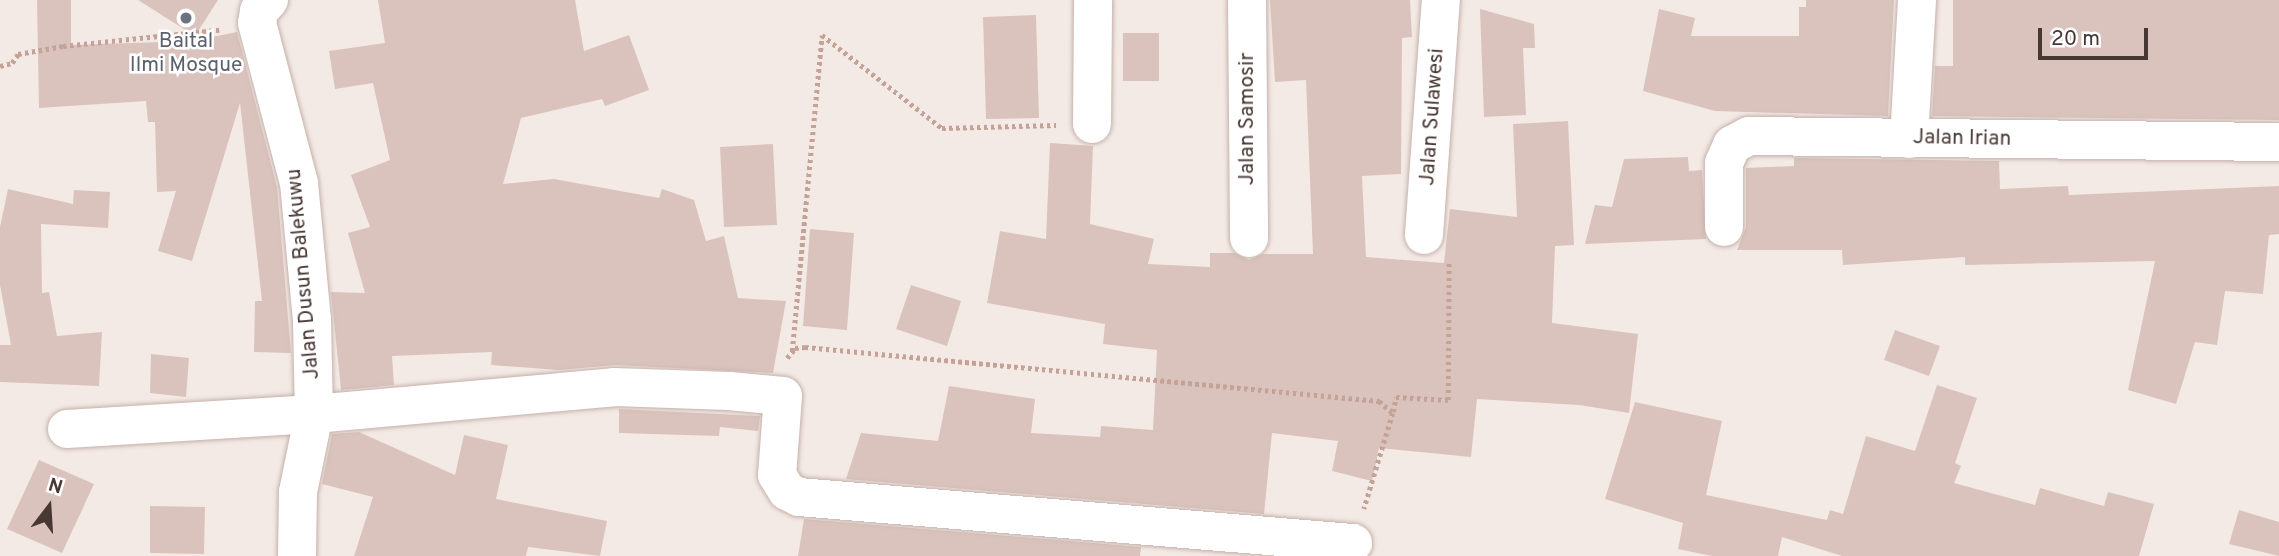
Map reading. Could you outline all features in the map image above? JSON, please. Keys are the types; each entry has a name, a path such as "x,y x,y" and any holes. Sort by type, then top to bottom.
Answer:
{"street":[{"path":"1092,124 1093,0"},
{"name":"Jalan Samosir","path":"1247,0 1249,239"},
{"name":"Jalan Sulawesi","path":"1424,234 1441,0"},
{"path":"1909,139 1917,0"},
{"name":"Jalan Dusun Balekuwu","path":"263,13 299,183 312,320 314,414 298,492 297,556"},
{"name":"Jalan Irian","path":"1724,227 1724,163 1740,139 2279,142"},
{"path":"66,429 314,414 614,387 674,386 783,396 777,475 787,491 799,497 1163,542 1353,543"}],"path":[{"path":"0,66 12,63 18,54 263,13"},
{"path":"783,396 787,358 792,351 822,35 942,128 1092,124"},
{"path":"1353,543 1396,397 1448,400 1449,238 1424,234"},
{"path":"792,351 805,347 1370,400 1384,403 1393,413"}],"building":[{"path":"37,0 71,0 71,45 192,41 237,32 277,187 291,353 254,352 255,301 262,301 240,103 192,261 158,251 176,191 157,192 155,122 148,122 146,101 39,108"},
{"name":"Baital Ilmi Mosque","path":"138,0 218,0 195,36"},
{"path":"378,0 575,0 584,51 629,35 649,90 605,106 602,99 521,118 503,184 554,179 659,198 662,189 694,200 706,241 724,236 738,298 786,301 773,373 615,365 559,370 491,365 492,352 392,356 394,385 341,390 331,292 365,293 348,233 370,227 351,175 390,160 373,83 335,89 329,51 385,43"},
{"path":"1270,0 1410,0 1412,37 1402,38 1401,174 1362,176 1366,257 1444,263 1450,209 1517,217 1513,124 1568,121 1574,245 1555,246 1552,323 1638,334 1629,413 1579,405 1477,399 1471,457 1379,448 1372,481 1332,471 1338,441 1272,433 1264,514 846,479 861,433 938,441 949,386 1035,399 1031,433 1100,437 1101,426 1153,430 1157,350 1103,344 1105,324 987,303 1000,231 1046,239 1050,143 1093,146 1090,224 1154,239 1148,264 1210,267 1210,253 1234,253 1249,260 1263,254 1313,254 1306,80 1275,82"},
{"path":"1806,0 1894,0 1888,116 1715,111 1643,91 1659,9 1695,18 1691,36 1799,36 1799,7 1806,7"},
{"path":"1953,0 2279,0 2279,120 1932,116 1935,66 1953,66"},
{"path":"1480,9 1534,24 1535,48 1523,48 1526,115 1484,117"},
{"path":"1036,15 1039,118 986,119 983,17"},
{"path":"1123,33 1159,33 1159,81 1123,81"},
{"path":"773,144 777,225 724,227 720,147"},
{"path":"1688,157 1689,171 1702,170 1706,239 1585,244 1595,205 1612,207 1624,159"},
{"path":"1794,158 1999,161 2000,189 2068,186 2069,195 2279,186 2279,234 2269,235 2263,294 2225,291 2217,345 2195,342 2176,404 2128,390 2155,261 1965,265 1965,257 1843,265 1842,250 1737,250 1746,227 1746,168 1794,166"},
{"path":"8,189 73,204 74,190 110,192 108,228 41,224 42,293 49,292 57,336 102,332 99,386 0,382 0,345 11,345 0,285 0,227"},
{"path":"810,229 854,233 847,330 803,326"},
{"path":"911,285 961,301 947,346 896,329"},
{"path":"1895,330 1940,346 1929,376 1884,360"},
{"path":"151,354 189,358 186,397 150,393"},
{"path":"1937,385 1977,398 1955,463 1961,466 1954,483 2035,505 2040,488 2104,506 2108,492 2154,504 2139,556 1842,556 1782,537 1778,556 1712,556 1678,549 1683,523 1605,499 1635,402 1722,421 1706,495 1827,520 1830,510 1843,514 1866,436 1915,451"},
{"path":"619,409 760,416 758,431 720,427 719,436 619,433"},
{"path":"359,432 455,475 464,435 508,445 496,499 607,521 600,556 528,547 526,556 354,556 373,497 322,484 332,434"},
{"path":"39,460 94,484 62,553 7,529"},
{"path":"150,506 205,507 204,554 150,553"},
{"path":"2239,510 2279,522 2279,556 2229,544"},
{"path":"804,519 1141,547 1140,556 798,556"}],"place":[{"name":"Baital Ilmi Mosque","path":"186,18"}]}
